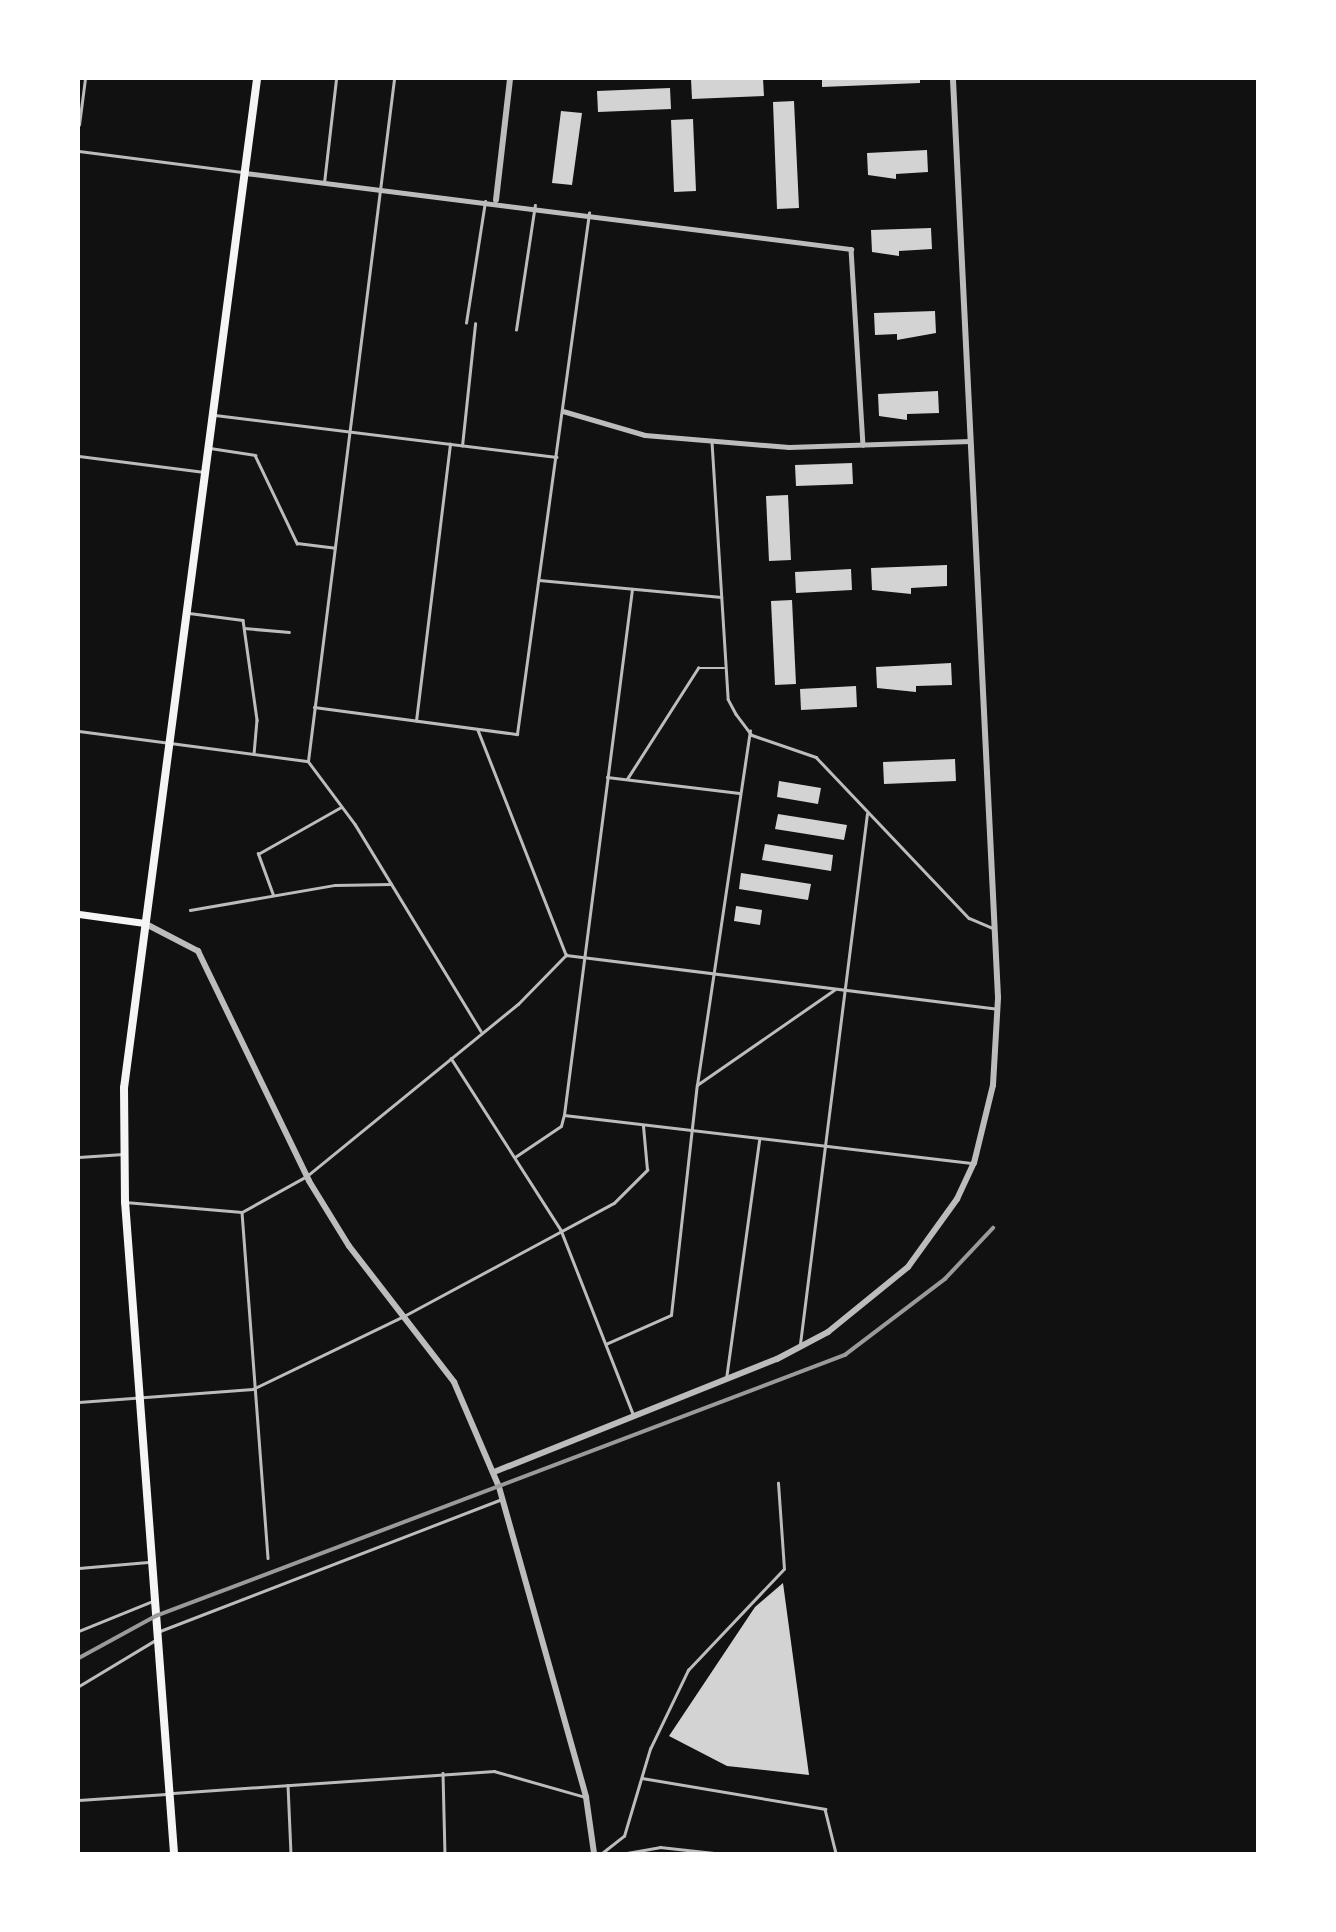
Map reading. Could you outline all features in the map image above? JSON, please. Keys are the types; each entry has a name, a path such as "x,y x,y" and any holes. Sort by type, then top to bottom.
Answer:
{"main road":[{"path":"174,1853 125,1202 124,1088 257,79"},
{"path":"79,914 144,923"}],"street":[{"path":"496,200 510,79"},
{"path":"494,1472 800,1348 886,1290 934,1234 974,1163 993,1085 998,1009 953,79"},
{"path":"244,172 324,184 496,200 851,249 863,445"},
{"path":"563,411 645,435 712,441 863,445 970,441"},
{"path":"144,923 198,951 307,1176 404,1316 454,1382 494,1472 503,1499 586,1797 594,1853"}],"lane":[{"path":"79,125 81,89 85,79"},
{"path":"324,184 336,79"},
{"path":"394,79 367,311 308,761 392,884 482,1032"},
{"path":"79,151 244,172"},
{"path":"466,323 485,201"},
{"path":"516,330 535,205"},
{"path":"314,707 517,734 589,213"},
{"path":"462,446 475,324"},
{"path":"212,414 556,457"},
{"path":"712,441 728,699 750,732 816,757 867,814 969,918 995,929"},
{"path":"416,721 450,444"},
{"path":"208,448 255,455 296,543 335,548"},
{"path":"79,456 204,472"},
{"path":"539,580 721,597"},
{"path":"515,1157 561,1126 564,1115 632,589"},
{"path":"186,613 243,620 252,688 254,754"},
{"path":"244,628 289,632"},
{"path":"627,779 698,668 726,668"},
{"path":"477,730 566,955"},
{"path":"79,732 308,761"},
{"path":"606,1344 671,1315 697,1084 750,732"},
{"path":"607,777 740,793"},
{"path":"273,895 258,854 341,807"},
{"path":"800,1348 823,1147 867,814"},
{"path":"190,910 273,895 392,884"},
{"path":"566,955 998,1009"},
{"path":"125,1202 242,1212 307,1176 482,1032 566,955"},
{"path":"697,1084 756,1045 768,1030 836,989"},
{"path":"450,1057 561,1230 633,1414"},
{"path":"564,1115 691,1133 974,1163"},
{"path":"79,1402 253,1390 404,1316 614,1203 647,1170 643,1126"},
{"path":"726,1379 760,1140"},
{"path":"79,1157 123,1154"},
{"path":"242,1212 253,1390 268,1558"},
{"path":"602,1853 624,1836 641,1778 688,1670 784,1569 778,1483"},
{"path":"79,1686 157,1636 503,1499"},
{"path":"79,1568 152,1562"},
{"path":"79,1631 156,1600"},
{"path":"443,1773 445,1853"},
{"path":"79,1800 443,1773 513,1773 586,1797"},
{"path":"641,1778 825,1809 836,1853"},
{"path":"288,1785 291,1853"},
{"path":"627,1853 660,1847 714,1853"}],"building":[{"path":"691,79 763,79 764,96 692,99"},
{"path":"822,79 920,79 920,83 822,87"},
{"path":"670,88 671,109 598,112 597,91"},
{"path":"794,101 799,208 777,209 773,102"},
{"path":"561,111 582,113 572,185 552,183"},
{"path":"693,119 696,191 674,192 671,120"},
{"path":"927,150 928,172 896,174 896,179 868,175 867,153"},
{"path":"931,228 932,249 899,251 899,256 872,252 871,230"},
{"path":"935,311 936,333 897,340 897,334 875,335 874,313"},
{"path":"938,391 939,413 907,414 907,420 879,416 878,394"},
{"path":"852,463 853,484 796,486 795,465"},
{"path":"788,495 791,560 769,561 766,496"},
{"path":"947,565 947,586 911,588 911,594 872,590 871,568"},
{"path":"851,569 852,590 796,593 795,572"},
{"path":"792,600 796,684 775,685 771,601"},
{"path":"951,663 952,685 916,686 916,692 877,688 876,667"},
{"path":"856,686 857,707 801,710 800,689"},
{"path":"955,759 956,781 884,784 883,762"},
{"path":"779,781 821,788 818,804 777,797"},
{"path":"778,814 847,825 844,840 775,829"},
{"path":"765,844 833,855 831,871 762,860"},
{"path":"741,873 811,884 808,900 739,889"},
{"path":"736,906 762,910 760,925 734,921"},
{"path":"783,1583 809,1775 727,1766 669,1736 755,1607"}],"railway":[{"path":"79,1658 156,1616 845,1355 945,1279 993,1228"}]}
